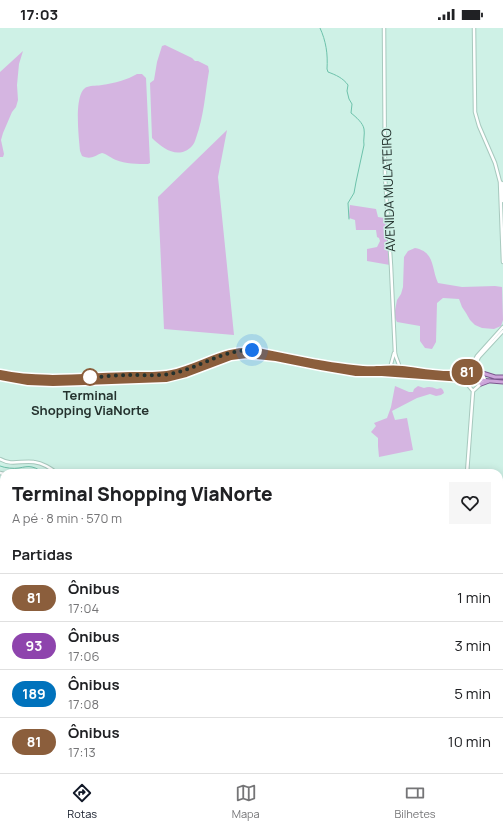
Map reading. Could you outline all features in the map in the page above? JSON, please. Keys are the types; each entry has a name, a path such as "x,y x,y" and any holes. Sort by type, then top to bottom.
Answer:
{"main road":[{"path":"0,373 27,377 49,378 166,374 193,367 223,355 246,350 352,368 401,368 450,374 458,374 468,371 480,372 490,376 503,377"},
{"path":"0,377 28,382 53,383 166,379 186,374 231,357 247,355 276,358 340,371 503,382"},
{"path":"461,379 465,383"},
{"path":"481,384 490,381"}],"street":[{"name":"AVENIDA MULATEIRO","path":"384,28 384,176 391,266 395,353 396,359 401,368 400,375"},
{"path":"474,28 475,112 479,126 495,163 500,182 502,183 503,201"},
{"path":"500,182 503,262"},
{"path":"461,379 503,327"},
{"path":"496,336 503,331"},
{"name":"AVENIDA MULATEIRO","path":"390,374 390,368 395,353"},
{"path":"467,469 473,391 485,380 475,365 476,359"},
{"path":"465,383 473,391"},
{"path":"0,459 12,463 30,461 40,463 51,469"}],"shaded area":[{"path":"165,45 192,58 195,61 208,66 209,71 203,113 196,138 192,146 187,150 177,153 161,146 152,138 150,83 154,80 157,62 162,46"},
{"path":"23,51 19,64 17,85 18,100 3,133 1,140 4,154 3,157 0,157 0,72"},
{"path":"137,74 142,74 146,78 150,163 132,164 116,160 102,153 90,158 82,156 80,151 78,126 78,106 83,91 89,86 116,82"},
{"path":"227,130 218,177 234,335 164,329 158,197"},
{"path":"350,205 376,209 378,217 384,218 384,222 387,226 390,265 367,261 367,249 377,247 380,241 377,237 376,230 356,230 355,220 349,218"},
{"path":"415,248 426,253 429,257 438,283 462,287 502,287 503,320 501,326 494,329 482,328 475,325 462,307 459,299 443,298 437,303 436,342 432,349 425,348 420,341 420,326 397,322 394,316 397,300 403,287 404,257 408,251"},
{"path":"395,386 409,392 413,392 418,386 424,388 441,388 444,393 436,396 430,394 417,398 392,411 395,420 407,418 413,450 379,457 378,438 371,432 376,426 374,423 387,418 391,407"}],"waterway":[{"path":"320,28 326,48 328,72 344,80 348,85 347,91 352,104 351,113 361,122 364,129 364,145 354,193 348,203 349,219"},
{"path":"0,466 12,468 30,467 37,469"}],"bus line":[{"name":"81","path":"0,373 36,378 85,378 156,375 172,373 193,367 223,355 246,350 352,368 401,368 450,374 464,373 468,371 463,379 362,373 340,371 264,356 241,355 219,361 186,374 166,379 53,383 28,382 0,377"}],"place":[{"name":"Terminal Shopping ViaNorte","path":"90,377"}],"route":[{"path":"90,377 85,378 172,373 193,367 228,353 252,350"}]}
